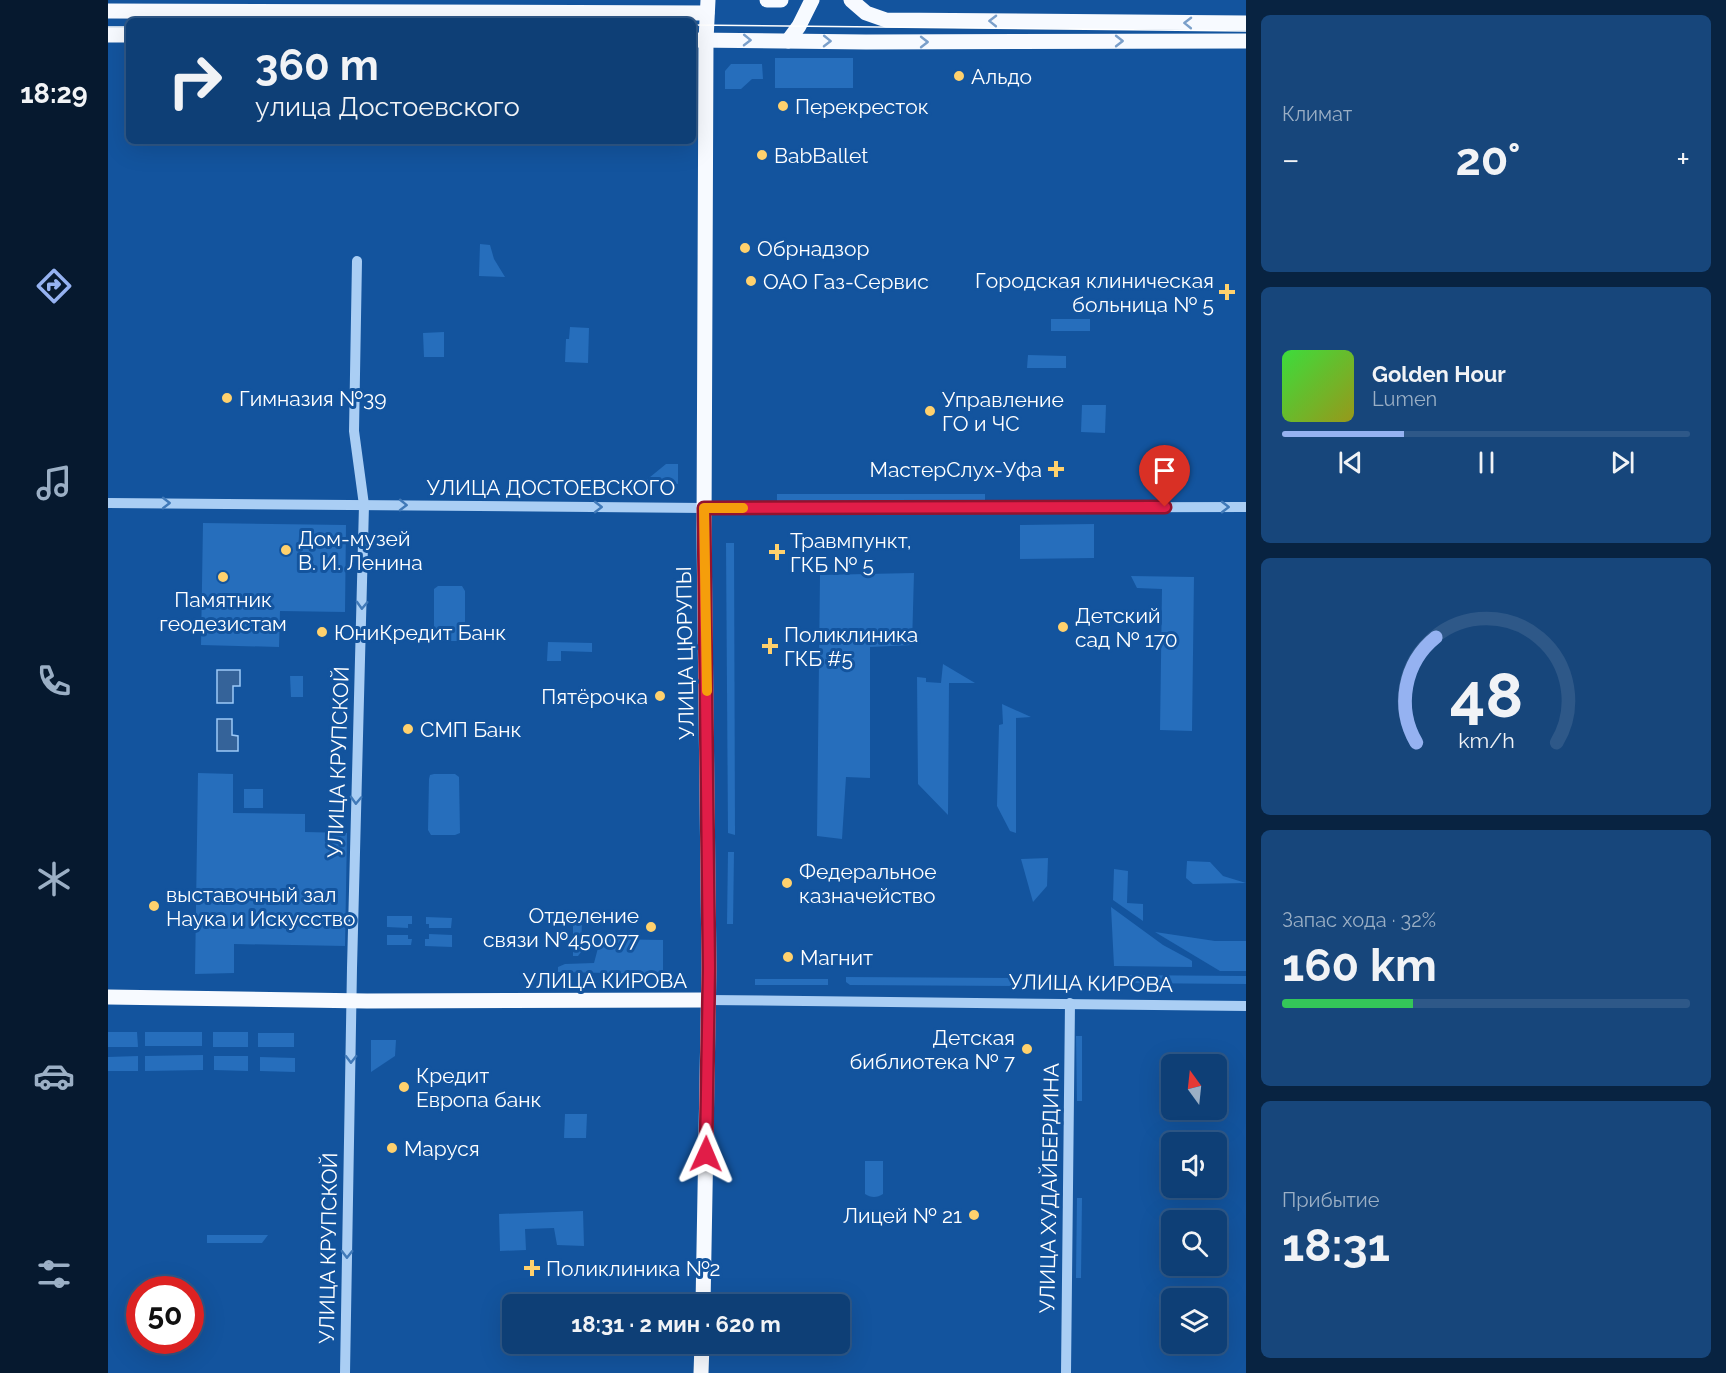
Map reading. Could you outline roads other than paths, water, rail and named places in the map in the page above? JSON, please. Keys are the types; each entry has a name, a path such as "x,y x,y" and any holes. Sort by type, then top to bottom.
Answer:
{"main road":[{"path":"767,0 781,0"},
{"path":"788,41 799,26 812,0"},
{"path":"853,1 866,13 881,19 1246,23"},
{"path":"108,11 707,7"},
{"name":"УЛИЦА ЦЮРУПЫ","path":"703,1294 708,1000 700,40 707,7"},
{"path":"108,34 126,35"},
{"path":"700,40 1246,41"},
{"name":"УЛИЦА КИРОВА","path":"108,997 352,1001 708,1000"},
{"path":"702,1354 702,1373"}],"street":[{"name":"УЛИЦА КРУПСКОЙ","path":"345,1373 364,505 354,431 357,261"},
{"name":"УЛИЦА ДОСТОЕВСКОГО","path":"108,503 704,508 1246,507"},
{"name":"УЛИЦА КИРОВА","path":"708,1000 1246,1006"},
{"name":"УЛИЦА ХУДАЙБЕРДИНА","path":"1066,1373 1070,1004"}],"tram line":[{"path":"696,25 1246,31"},
{"path":"108,27 126,27"}],"place":[{"name":"Альдо","path":"959,76"},
{"name":"Перекресток","path":"783,106"},
{"name":"BabBallet","path":"762,155"},
{"name":"Обрнадзор","path":"745,248"},
{"name":"ОАО Газ-Сервис","path":"751,281"},
{"name":"Городская клиническая больница № 5","path":"1227,292"},
{"name":"Гимназия №39","path":"227,398"},
{"name":"Управление ГО и ЧС","path":"930,411"},
{"name":"МастерСлух-Уфа","path":"1056,469"},
{"name":"Дом-музей В. И. Ленина","path":"286,550"},
{"name":"Травмпункт, ГКБ № 5","path":"777,552"},
{"name":"Памятник геодезистам","path":"223,577"},
{"name":"Детский сад № 170","path":"1063,627"},
{"name":"ЮниКредит Банк","path":"322,632"},
{"name":"Поликлиника ГКБ #5","path":"770,646"},
{"name":"Пятёрочка","path":"660,696"},
{"name":"СМП Банк","path":"408,729"},
{"name":"Федеральное казначейство","path":"787,883"},
{"name":"выставочный зал Наука и Искусство","path":"154,906"},
{"name":"Отделение связи №450077","path":"651,927"},
{"name":"Магнит","path":"788,957"},
{"name":"Детская библиотека № 7","path":"1027,1049"},
{"name":"Кредит Европа банк","path":"404,1087"},
{"name":"Маруся","path":"392,1148"},
{"name":"Лицей № 21","path":"974,1215"},
{"name":"Поликлиника №2","path":"532,1268"}]}
